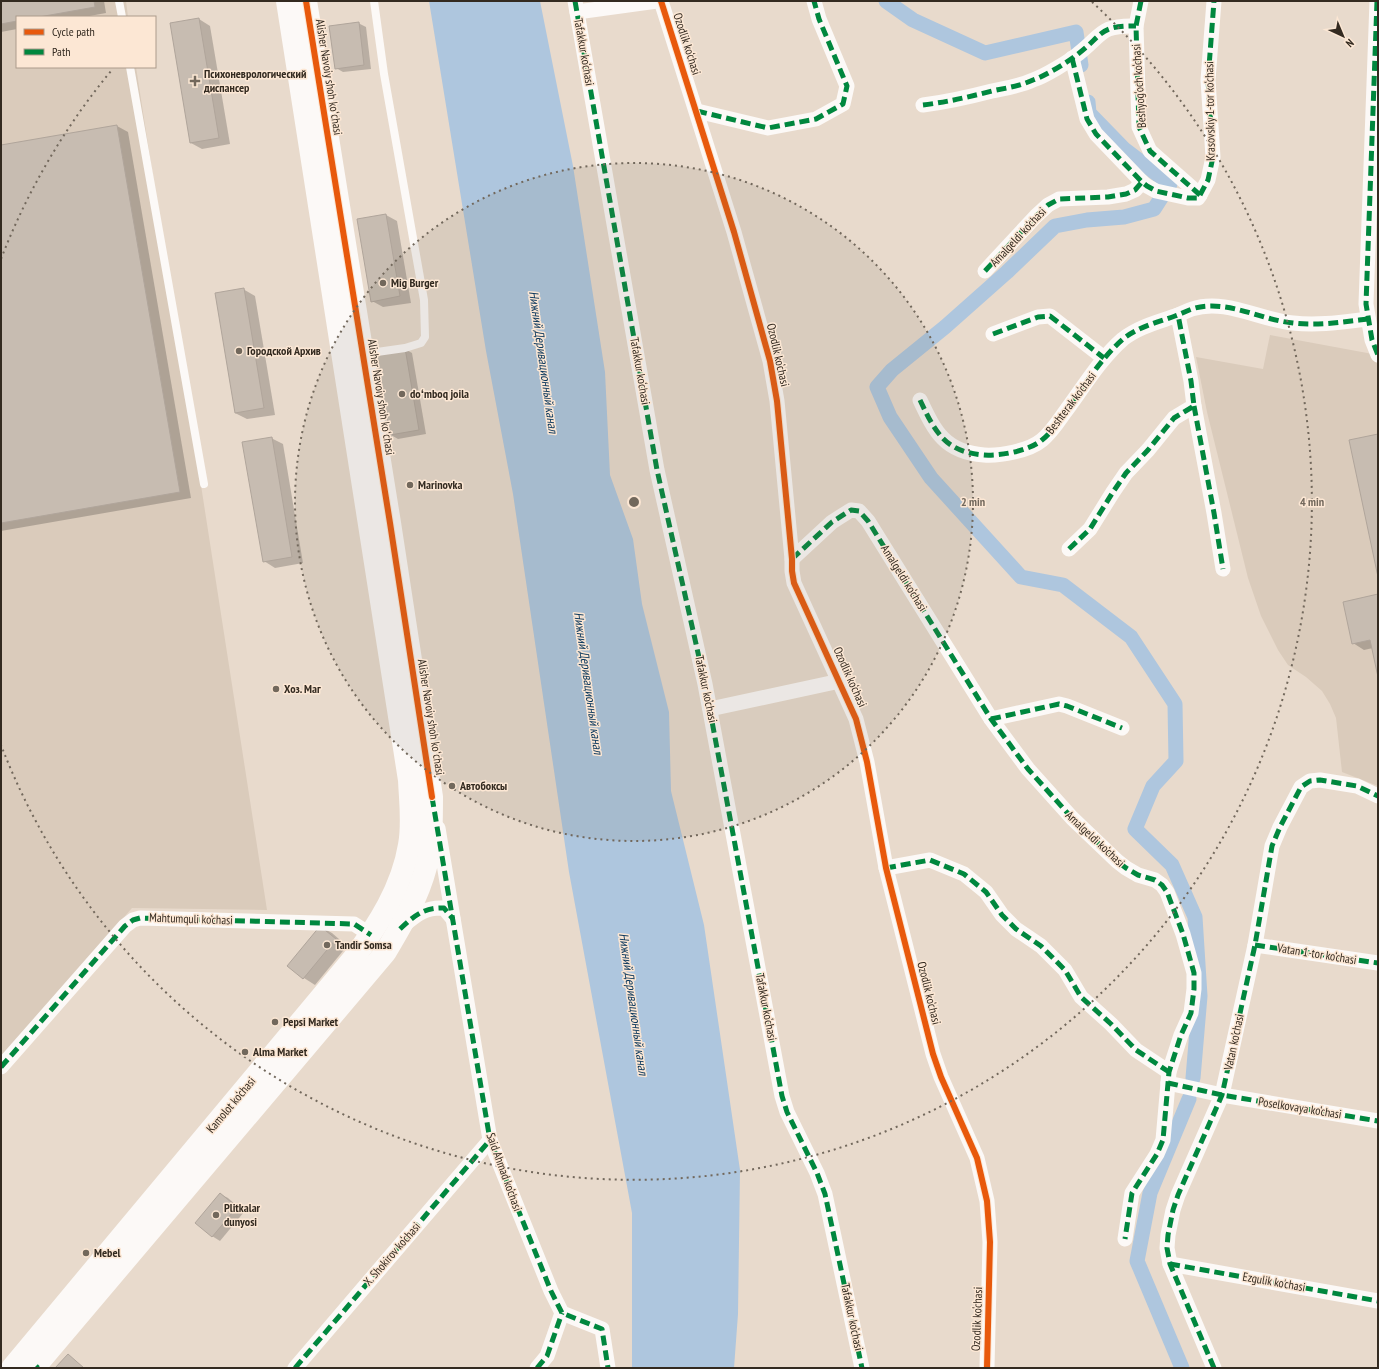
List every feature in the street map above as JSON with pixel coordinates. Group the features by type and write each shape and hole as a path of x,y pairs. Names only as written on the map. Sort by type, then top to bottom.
{"main road":[{"name":"Alisher Navoiy shoh koʻchasi","path":"129,1241 380,958 400,929 415,897 426,867 432,835 432,797 363,354 342,288 287,1"},
{"name":"Alisher Navoiy shoh koʻchasi","path":"306,1 342,288 409,780 411,821"},
{"name":"Kamolot ko‘chasi","path":"12,1368 129,1241 371,935 394,893 405,865 411,821"},
{"path":"36,1367 129,1241"}],"street":[{"path":"576,7 657,1"},
{"name":"Ozodlik ko‘chasi","path":"661,1 734,232 770,361 777,401 794,583 840,681 856,719 868,762 886,868 933,1054 941,1077 977,1158 987,1201 990,1242 987,1368"},
{"path":"697,111 768,128 816,119 843,104 847,86 819,19 814,1"},
{"name":"Beshyog‘och ko‘chasi","path":"1141,1 1136,26 1139,127 1150,151 1200,195"},
{"name":"Krasovskiy 1-tor ko‘chasi","path":"1200,195 1208,180 1213,157 1208,80 1214,1"},
{"path":"1377,1 1366,304 1372,340 1378,355"},
{"name":"Tafakkur ko‘chasi","path":"576,7 657,470 710,708 782,1096 787,1112 818,1173 825,1194 862,1368"},
{"path":"923,105 951,101 1021,85 1035,80 1079,54 1105,31 1120,26 1136,26"},
{"path":"1072,58 1087,119 1096,134 1142,182 1163,192 1188,198 1198,198 1200,195"},
{"name":"Amalgeldi ko‘chasi","path":"986,271 1036,216 1053,202 1059,199 1108,197 1126,194 1135,190 1142,182"},
{"name":"Beshterak ko‘chasi","path":"920,400 933,427 948,444 969,454 986,455 1007,453 1031,447 1041,441 1052,430 1104,358 1124,339 1145,326 1192,309 1205,306 1220,306 1292,323 1322,325 1368,319"},
{"path":"1178,315 1191,381 1194,406 1223,570"},
{"path":"993,334 1038,317 1050,316 1104,358"},
{"path":"1069,549 1090,529 1126,473 1148,450 1174,418 1194,406"},
{"name":"Amalgeldi ko‘chasi","path":"792,559 832,522 851,510 859,511 868,520 991,719 1028,769 1048,793 1083,829 1126,868 1138,875 1155,880 1162,885 1167,892 1183,934 1191,962 1194,974 1194,989 1191,1013 1181,1035 1168,1077 1163,1140 1157,1154 1132,1193 1125,1239"},
{"path":"710,708 840,681"},
{"path":"991,719 1058,704 1067,706 1122,728"},
{"name":"Vatan ko'chasi","path":"1214,1368 1170,1264 1167,1248 1168,1234 1178,1195 1222,1095 1255,945 1272,846 1280,826 1301,787 1310,781 1320,780 1357,786 1378,796"},
{"name":"Said Ahmad ko‘chasi","path":"432,797 490,1140 551,1290 562,1313"},
{"path":"886,868 930,860 964,874 986,892 1002,915 1016,929 1041,946 1065,970 1081,997 1111,1024 1136,1050 1168,1077"},
{"path":"400,929 416,915 433,908 444,908 453,919"},
{"name":"Mahtumquli ko‘chasi","path":"1,1067 125,926 133,920 140,918 354,924 371,935"},
{"name":"Vatan 1-tor ko‘chasi","path":"1255,945 1378,963"},
{"name":"Poselkovaya ko‘chasi","path":"1168,1077 1222,1095 1378,1121"},
{"name":"X. Shokirov ko‘chasi","path":"295,1368 490,1140"},
{"name":"Ezgulik ko'chasi","path":"1170,1264 1378,1300"},
{"path":"537,1368 547,1356 562,1313 602,1329 608,1368"}],"lane":[{"path":"119,1 122,16"},
{"path":"363,354 421,344 425,337 424,300 384,74 374,1"},
{"path":"130,68 204,484"}],"shaded area":[{"path":"1,1 126,1 128,16 16,16 16,68 136,68 267,910 132,908 1,1059"},
{"path":"1270,335 1378,355 1378,786 1342,772 1336,718 1330,704 1322,691 1306,677 1288,665 1278,650 1261,616 1248,578 1207,412 1196,357 1263,369"}],"water":[{"name":"Нижний Деривационный канал","path":"429,1 540,1 573,166 605,372 610,475 633,539 642,604 669,712 671,791 704,925 740,1170 738,1314 734,1368 632,1368 632,1213 569,872 513,494 486,351"}],"building":[{"path":"1,1 94,1 95,7 45,16 16,16 16,21 1,24"},
{"name":"Психоневрологический диспансер","path":"199,18 219,138 190,143 170,23"},
{"path":"359,22 364,65 335,69 329,26"},
{"path":"117,125 180,492 1,523 1,145"},
{"path":"386,214 400,296 371,302 357,219"},
{"name":"Городской Архив","path":"244,288 264,408 235,413 215,293"},
{"path":"405,348 419,430 390,435 376,353"},
{"path":"1378,434 1378,577 1349,440"},
{"path":"272,437 292,557 263,562 242,442"},
{"path":"1378,594 1378,677 1370,640 1352,644 1343,602"},
{"path":"320,926 336,939 303,979 287,966"},
{"name":"Plitkalar dunyosi","path":"220,1193 237,1207 212,1237 195,1223"},
{"path":"68,1354 84,1368 55,1368"}],"waterway":[{"path":"886,1 913,20 985,53 1076,32 1081,65"},
{"path":"1088,102 1089,113 1124,149 1170,184 1154,209 1124,217 1087,220 1055,226 1007,272 945,327 892,370 877,387 890,417 931,478 1021,577 1063,585 1131,637 1175,704 1176,761 1153,786 1135,829 1172,865 1195,917 1200,996 1193,1078"},
{"path":"1182,1368 1137,1261 1150,1193 1189,1099"}],"marked path":[{"path":"575,1 657,470 705,684 782,1096 787,1112 817,1173 825,1194 862,1368"},
{"path":"697,111 768,128 816,119 843,104 847,86 819,19 814,1"},
{"path":"1141,1 1136,26 1139,127 1150,151 1200,195"},
{"path":"1200,195 1208,180 1213,157 1208,80 1214,1"},
{"path":"1377,1 1366,304 1372,340 1378,355"},
{"path":"923,105 1013,87 1028,82 1044,75 1068,61 1098,37 1102,32 1115,27 1136,26"},
{"path":"1072,58 1087,119 1096,134 1147,186 1156,191 1188,198 1198,198 1200,195"},
{"path":"985,271 1048,205 1059,199 1108,197 1126,194 1135,190 1142,182"},
{"path":"920,400 937,431 951,445 960,450 971,453 984,455 1006,454 1030,447 1045,437 1107,355 1123,339 1142,328 1155,323 1204,306 1230,308 1281,321 1302,324 1368,319"},
{"path":"1069,549 1090,529 1126,473 1148,450 1174,418 1194,406 1191,381 1178,315"},
{"path":"993,334 1038,317 1050,316 1104,358"},
{"path":"1194,406 1223,569"},
{"path":"792,559 832,522 851,510 859,511 868,521 991,719 1028,769 1072,818 1117,861 1138,875 1155,880 1162,885 1167,892 1183,934 1194,973 1194,989 1191,1013 1181,1035 1169,1072 1163,1140 1157,1154 1132,1193 1125,1239"},
{"path":"991,719 1059,704 1122,728"},
{"path":"1214,1368 1170,1264 1167,1248 1168,1235 1173,1210 1178,1195 1222,1095 1255,945 1272,846 1280,827 1301,787 1310,781 1320,780 1357,786 1378,796"},
{"path":"432,797 490,1140 551,1291 562,1313 602,1329 608,1368"},
{"path":"886,868 930,860 964,874 986,892 1002,915 1016,929 1041,946 1065,970 1081,997 1111,1024 1136,1050 1169,1072"},
{"path":"400,929 415,916 431,909 444,908 453,919"},
{"path":"1,1067 125,926 133,920 140,918 354,924 371,935"},
{"path":"1255,945 1378,963"},
{"path":"1168,1083 1222,1095 1378,1121"},
{"path":"295,1368 490,1140"},
{"path":"1170,1264 1378,1301"},
{"path":"537,1368 547,1356 562,1313"}],"cycle path":[{"path":"306,1 390,523 432,797"},
{"path":"661,1 734,232 770,361 777,401 794,583 856,719 867,762 886,868 933,1054 941,1077 977,1158 987,1201 990,1242 987,1368"}],"place":[{"name":"Психоневрологический диспансер","path":"195,81"},
{"name":"Mig Burger","path":"383,283"},
{"name":"Городской Архив","path":"239,351"},
{"name":"doʻmboq joila","path":"402,394"},
{"name":"Marinovka","path":"410,485"},
{"name":"Хоз. Маг","path":"276,689"},
{"name":"Автобоксы","path":"452,786"},
{"name":"Tandir Somsa","path":"327,945"},
{"name":"Pepsi Market","path":"275,1022"},
{"name":"Alma Market","path":"245,1052"},
{"name":"Plitkalar dunyosi","path":"216,1215"},
{"name":"Mebel","path":"86,1253"}]}
